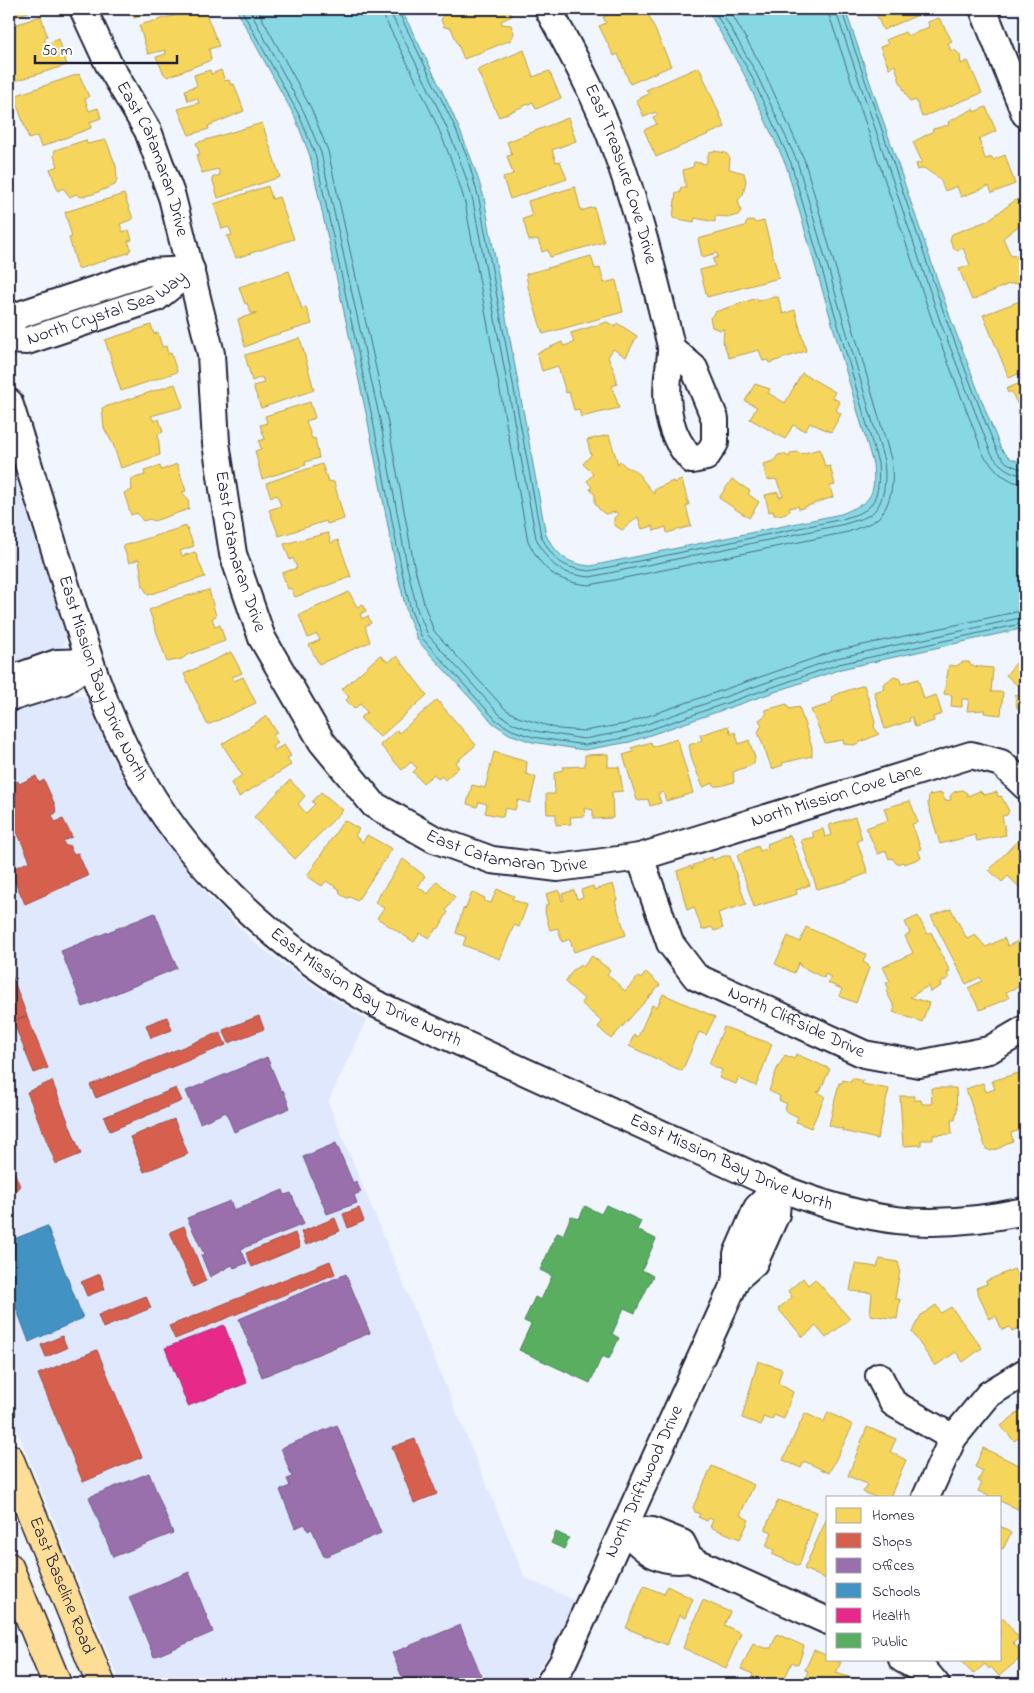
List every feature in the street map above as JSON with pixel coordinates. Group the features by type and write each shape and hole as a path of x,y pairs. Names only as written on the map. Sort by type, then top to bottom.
{"main road":[{"name":"East Baseline Road","path":"9,1458 101,1684"},
{"path":"9,1567 57,1684"}],"street":[{"name":"East Catamaran Drive","path":"82,9 108,63 148,131 172,197 211,354 216,442 233,554 262,638 322,742 374,804 434,839 492,860 558,868 640,857"},
{"name":"East Treasure Cove Drive","path":"548,9 579,65 614,144 644,238 671,348"},
{"path":"983,9 1025,114"},
{"name":"North Crystal Sea Way","path":"9,324 19,315 148,272 191,270"},
{"name":"North Crystal Sea Way","path":"9,340 27,341 156,298 191,270"},
{"name":"East Mission Bay Drive North","path":"9,402 90,662 112,722 133,764 159,807 220,882 292,947 343,985 374,1003 778,1187 821,1204 858,1215 926,1224 992,1217 1025,1211"},
{"path":"9,680 57,662 90,662"},
{"path":"9,695 16,696 64,681 90,662"},
{"name":"North Mission Cove Lane","path":"640,857 971,755 1001,763 1025,786"},
{"name":"North Cliffside Drive","path":"640,857 670,944 696,977 864,1054 919,1064 990,1050 1025,1029"},
{"name":"North Driftwood Drive","path":"549,1684 563,1662 737,1278 754,1263 776,1214 778,1187"},
{"path":"926,1496 953,1438 989,1394 1025,1372"},
{"path":"879,1376 892,1403 953,1438"},
{"path":"624,1529 652,1531 682,1543 690,1559 826,1620"},
{"path":"904,1660 926,1672 936,1684"}],"shaded area":[{"path":"9,457 66,634 64,644 58,652 9,669"},
{"path":"65,694 85,697 115,765 161,837 209,897 256,944 305,980 366,1020 328,1102 525,1578 576,1601 555,1646 527,1684 121,1684 9,1410 9,710"}],"water":[{"path":"236,9 401,9 458,125 484,198 546,535 554,548 569,561 591,566 841,514 865,502 872,491 873,464 786,165 745,76 707,9 845,9 950,317 990,422 1001,449 1010,458 1025,464 1025,628 841,669 630,742 584,750 532,742 509,734 493,723 418,641 407,613 396,568 368,422 310,156 295,117"}],"building: Homes":[{"path":"9,9 31,9 31,11 9,19"},
{"path":"131,9 153,9 154,12 134,18"},
{"path":"204,9 219,46 209,49 211,60 168,77 164,74 156,57 166,54 165,50 148,54 139,25"},
{"path":"455,9 509,9 512,16 501,21 502,24 511,25 514,33 511,40 464,59 451,28 444,27 441,20 444,13"},
{"path":"625,9 646,9 671,66 630,84 618,54 614,56 599,26 606,23 603,17"},
{"path":"874,9 915,9 918,15 883,30"},
{"path":"41,16 47,36 44,38 46,44 59,39 67,65 9,83 9,27"},
{"path":"939,18 952,41 948,43 951,51 955,50 960,55 961,64 968,61 982,93 922,117 916,100 910,102 900,82 895,65 889,68 880,47 888,44 886,40 905,32 908,36 929,27 928,22"},
{"path":"524,50 533,77 549,71 561,98 536,109 533,102 499,117 477,70"},
{"path":"699,67 725,127 656,157 644,130 657,124 653,117 658,115 656,112 644,117 636,100 649,94 646,90"},
{"path":"210,70 211,74 221,70 225,81 229,80 231,85 234,84 244,111 208,126 209,129 189,135 178,109 199,103 197,98 188,101 185,90 197,86 194,75"},
{"path":"79,74 89,97 85,99 89,111 98,108 101,118 90,122 91,128 41,147 37,136 29,139 14,96"},
{"path":"986,107 996,131 979,139 985,159 992,157 993,160 1005,155 1015,184 992,193 989,186 961,197 957,186 945,191 940,179 924,168 918,170 916,164 922,162 913,142 932,132 933,129 949,125 948,122 973,109 974,112"},
{"path":"568,118 576,141 552,150 556,162 560,161 567,179 510,199 503,178 513,174 507,156 512,155 507,142"},
{"path":"262,123 280,177 218,198 212,178 220,175 218,169 202,173 197,160 197,155 200,154 196,143"},
{"path":"86,140 87,144 106,140 116,166 117,180 115,185 93,194 81,197 76,194 70,197 63,188 58,191 50,169 58,166 54,156 55,150"},
{"path":"709,152 726,153 730,158 729,169 744,173 746,181 743,195 738,200 741,211 738,215 731,217 715,216 715,222 695,218 694,222 673,218 676,192 680,193 681,187 686,188 683,170 693,167 694,162 706,164"},
{"path":"268,186 272,199 279,197 294,239 236,258 227,236 232,235 229,227 222,229 214,204"},
{"path":"575,187 581,211 594,207 604,242 550,257 548,250 542,252 538,239 529,241 523,219 532,216 528,201"},
{"path":"124,194 133,219 120,224 123,232 129,230 132,240 128,241 131,249 128,253 78,269 69,238 72,237 65,212"},
{"path":"1017,199 1025,210 1025,221 1003,238 1011,256 1025,254 1025,283 1009,284 972,300 959,269 970,265 963,248 957,251 953,247 950,240 952,234 987,221"},
{"path":"753,220 756,223 764,221 779,278 707,297 700,270 715,266 713,259 718,257 717,253 702,257 698,239 745,226 747,222"},
{"path":"591,256 595,269 600,268 604,283 616,280 623,312 543,334 528,287 526,274"},
{"path":"289,271 302,309 306,307 312,324 268,337 245,347 238,319 257,313 251,313 247,303 245,304 239,287"},
{"path":"778,297 783,314 795,310 806,351 769,363 768,360 763,361 759,350 729,358 723,342 724,329 720,330 712,327 710,318 715,312 757,298 758,301"},
{"path":"1025,299 1025,371 1009,378 983,315"},
{"path":"607,322 615,327 617,323 637,336 626,357 613,349 608,357 615,373 617,384 612,386 619,408 581,417 579,409 574,410 569,392 566,393 558,366 542,371 537,353 562,342 563,346 574,343 571,333"},
{"path":"151,325 154,334 158,333 162,347 166,346 168,354 171,353 177,372 121,391 105,340"},
{"path":"300,338 314,390 261,408 253,386 264,383 262,377 252,381 245,355"},
{"path":"802,373 835,392 832,397 840,402 836,410 841,414 831,432 810,423 805,431 793,425 785,439 750,419 757,407 745,401 755,384 770,389 768,393 785,403"},
{"path":"1025,381 1025,436 1018,424 1020,410 1011,391 1008,393 1006,389"},
{"path":"175,384 183,407 151,416 154,421 159,419 163,432 158,434 160,455 121,468 113,444 104,428 102,408"},
{"path":"310,402 315,418 306,421 312,439 315,438 319,458 305,462 306,465 262,479 255,451 261,449 259,441 265,439 260,425 267,423 265,416"},
{"path":"609,435 618,464 620,461 626,467 635,470 654,494 655,489 673,481 674,483 682,480 689,505 686,506 691,526 667,533 666,527 654,531 653,526 642,529 638,517 622,530 614,525 614,518 618,514 616,512 605,514 599,509 595,503 595,495 590,489 592,487 587,481 593,474 583,464 591,455 587,440"},
{"path":"820,449 825,467 830,466 835,485 830,486 833,497 799,509 798,506 789,508 790,511 781,515 774,515 773,511 769,512 765,495 778,492 779,497 783,496 776,479 767,480 763,464 774,461 778,455 784,454 789,457 791,453 798,452 801,454"},
{"path":"177,464 186,491 182,492 188,499 189,509 154,521 150,519 143,521 137,513 131,515 124,493 132,490 131,479 145,475 144,471 160,466 161,470"},
{"path":"322,464 328,481 334,482 344,519 327,524 326,521 279,536 269,510 281,506 277,495 271,497 266,483"},
{"path":"732,479 750,491 748,494 759,502 749,518 719,498"},
{"path":"186,526 194,546 180,551 182,556 195,552 205,577 148,595 143,586 139,559 129,563 123,546"},
{"path":"328,533 331,543 338,540 351,577 295,597 291,588 288,589 282,573 297,568 293,558 290,560 284,544"},
{"path":"209,590 216,616 212,618 215,627 220,625 225,641 187,655 182,659 167,662 149,610 176,599"},
{"path":"349,592 357,607 363,604 366,611 360,614 362,619 368,616 371,623 365,626 370,642 319,664 309,645 320,640 317,634 308,638 299,615"},
{"path":"231,652 242,673 232,677 234,681 243,677 256,703 207,724 184,674"},
{"path":"380,655 388,662 397,656 427,695 380,737 360,718 367,712 360,704 354,709 346,700 349,697 342,689"},
{"path":"963,662 969,662 971,666 993,668 991,692 1003,692 1001,715 984,713 985,710 967,711 969,699 962,699 962,707 951,706 952,695 944,694 949,665 956,666"},
{"path":"1016,663 1025,663 1025,709 1017,708 1015,695 1020,695 1019,687 1006,675"},
{"path":"894,677 900,679 901,684 918,679 924,699 936,695 942,714 933,717 934,721 915,727 912,717 909,718 910,721 885,729 874,692 884,689 883,684"},
{"path":"864,685 875,721 874,727 879,734 854,745 844,744 843,740 825,743 811,710 827,705 833,701 832,697 840,693"},
{"path":"437,700 476,745 455,763 459,767 445,780 442,776 438,779 434,774 423,783 413,772 417,768 411,762 402,770 380,745 397,730 399,733"},
{"path":"787,704 789,709 799,707 812,747 812,756 782,763 783,765 772,769 758,732 762,725 759,720 767,714 765,710"},
{"path":"267,716 277,733 273,735 278,743 272,747 275,750 284,745 291,756 287,758 291,765 239,797 231,783 242,775 222,744"},
{"path":"728,726 731,734 735,732 739,744 749,740 755,758 754,764 733,772 734,782 720,786 714,786 713,783 703,787 692,760 689,745 702,740 700,735"},
{"path":"677,739 693,793 666,801 663,792 658,794 661,803 650,806 648,799 637,800 623,755 633,752 631,748 651,742 652,747"},
{"path":"494,752 527,762 526,774 536,777 530,803 518,800 515,810 505,808 503,817 485,813 487,804 479,802 477,807 467,804 472,785 485,788"},
{"path":"608,754 608,767 619,767 623,791 612,792 613,818 593,819 593,810 584,808 585,816 570,817 571,824 556,825 556,814 547,814 546,794 555,794 554,774 563,770 563,767 585,766 585,755"},
{"path":"290,780 305,796 298,804 306,813 315,804 312,802 321,792 343,810 295,859 254,817"},
{"path":"962,790 967,793 967,796 980,791 984,795 997,792 998,797 1001,796 1009,811 1007,815 1002,816 1006,835 977,841 975,835 940,844 928,804 929,795 942,793 945,801 951,800 950,796 954,792"},
{"path":"910,801 918,822 912,824 921,849 918,850 921,858 904,864 903,862 897,864 892,858 889,859 886,851 878,854 866,828 888,820 884,808"},
{"path":"855,817 862,839 857,841 868,873 845,882 817,889 801,840 814,837 812,832 823,829 825,837 832,835 829,825"},
{"path":"344,820 359,829 355,836 363,842 367,835 392,849 357,901 340,894 339,889 326,881 322,886 307,876"},
{"path":"1025,833 1025,886 1022,890 1008,876 1002,882 989,870"},
{"path":"790,835 810,885 796,890 797,894 754,907 737,855 758,846 760,851 768,848 767,844"},
{"path":"730,856 746,904 718,913 723,928 714,931 712,927 702,930 694,907 687,910 677,871 691,866 692,869 694,868 693,865 703,862 702,860 712,857 713,860"},
{"path":"403,859 425,876 418,887 428,894 437,881 455,897 446,910 448,912 439,928 429,938 420,933 414,942 377,918 384,908 375,902"},
{"path":"613,884 618,900 615,901 626,935 574,952 570,939 562,942 558,928 550,930 545,912 546,905 549,904 546,894 559,890 562,901 564,900 562,894 574,890 577,899 583,897 581,890 593,886 594,890"},
{"path":"497,889 514,896 512,899 527,905 519,927 514,925 500,959 463,945 466,937 456,933 463,909 466,908 472,892 485,898 484,901 491,903"},
{"path":"951,909 967,939 975,935 986,947 1004,938 1008,946 1020,940 1025,950 1025,981 1023,982 1024,984 1006,992 1009,998 980,1010 968,988 982,981 980,977 966,984 931,916"},
{"path":"918,916 927,934 931,932 950,972 947,973 949,978 940,983 941,986 930,992 928,986 910,997 929,1003 922,1022 893,1012 895,1008 886,991 889,989 886,983 890,981 883,967 913,953 905,936 910,933 905,922"},
{"path":"806,927 866,954 863,962 869,968 856,1003 839,996 842,989 828,983 831,977 825,974 824,978 800,966 799,962 794,973 775,964 788,936 800,942"},
{"path":"592,956 610,970 607,974 625,991 638,977 641,979 646,972 660,985 611,1039 598,1027 602,1022 581,1003 584,999 565,982 573,970 581,965 583,967"},
{"path":"663,994 715,1017 706,1035 699,1032 682,1071 629,1046 634,1035 638,1037 652,1005 657,1007"},
{"path":"724,1027 772,1044 756,1086 738,1078 736,1084 719,1078 722,1070 709,1064"},
{"path":"796,1054 830,1069 820,1091 817,1092 825,1096 811,1128 796,1122 798,1117 784,1110 787,1104 779,1100 780,1096 769,1091 777,1069 785,1055 794,1059"},
{"path":"1018,1073 1025,1098 1025,1122 1022,1123 1024,1129 1011,1133 1013,1141 991,1151 986,1149 966,1089 983,1083 986,1092 995,1089 992,1081"},
{"path":"852,1078 863,1081 862,1084 889,1089 877,1139 842,1131 843,1128 840,1129 829,1125 839,1083 842,1083 843,1080 851,1082"},
{"path":"931,1088 956,1088 957,1109 955,1120 951,1120 952,1134 933,1135 933,1140 921,1140 921,1145 903,1146 900,1096 914,1096 914,1100 921,1100 922,1104 932,1104"},
{"path":"880,1259 898,1262 900,1270 895,1299 900,1299 897,1319 870,1315 872,1293 850,1291 855,1264 877,1267"},
{"path":"1014,1269 1025,1291 1025,1325 1012,1331 1010,1327 1002,1330 996,1316 989,1319 976,1288 987,1284 986,1281"},
{"path":"803,1278 808,1285 815,1279 850,1319 826,1338 816,1326 803,1337 778,1309 792,1297 788,1291"},
{"path":"936,1305 941,1313 951,1307 982,1348 963,1362 956,1352 935,1366 912,1332 921,1315"},
{"path":"758,1361 782,1369 778,1383 793,1392 784,1419 774,1415 772,1420 763,1417 761,1425 742,1418"},
{"path":"1025,1407 1025,1447 1018,1438 1014,1441 1001,1426"},
{"path":"828,1412 853,1425 829,1473 804,1461 801,1468 783,1460 805,1413 824,1422"},
{"path":"867,1427 896,1439 890,1452 906,1460 890,1496 873,1496 863,1492 867,1484 848,1476"},
{"path":"983,1448 1025,1468 1025,1490 1020,1510 1002,1502 1002,1496 989,1496 978,1491 982,1483 978,1481 983,1471 975,1467"},
{"path":"712,1466 754,1485 740,1515 749,1520 740,1539 710,1527 713,1520 709,1518 707,1521 698,1517 700,1514 695,1512 693,1507"},
{"path":"778,1500 817,1512 799,1566 772,1554 774,1550 766,1546 772,1532 765,1529"},
{"path":"826,1520 826,1579 804,1569"},
{"path":"1002,1527 1011,1533 1002,1549"},
{"path":"644,1586 664,1594 667,1586 693,1599 685,1618 679,1615 667,1645 626,1628"},
{"path":"703,1600 730,1612 724,1625 741,1633 726,1668 683,1648"},
{"path":"1002,1619 1019,1638 1013,1643 1024,1655 999,1676 991,1667 989,1669 985,1664 973,1674 960,1660 1002,1660"},
{"path":"777,1634 804,1646 799,1663 792,1662 782,1684 761,1684 751,1680 753,1674 741,1669 753,1643 764,1648 771,1648"},
{"path":"814,1650 826,1655 826,1660 841,1662 836,1673 858,1680 856,1684 803,1684 808,1671 805,1670"},
{"path":"1025,1677 1025,1684 1007,1684"}],"building: Shops":[{"path":"36,776 39,783 44,780 55,805 56,813 52,815 55,822 63,819 72,837 63,841 65,846 69,845 73,854 78,853 88,876 25,904 10,870 30,861 17,832 9,835 9,781 10,785 18,781 19,784"},
{"path":"9,968 27,1016 13,1021 9,1011"},
{"path":"27,1016 48,1068 34,1073 13,1021"},
{"path":"259,1016 264,1029 229,1043 223,1030"},
{"path":"167,1017 172,1030 151,1038 146,1025"},
{"path":"220,1032 226,1045 96,1098 90,1085"},
{"path":"52,1081 81,1154 56,1164 27,1092"},
{"path":"176,1088 182,1101 110,1131 104,1117"},
{"path":"174,1119 188,1154 144,1172 130,1137"},
{"path":"9,1159 20,1186 9,1196"},
{"path":"359,1208 364,1221 348,1228 343,1214"},
{"path":"335,1218 340,1231 306,1245 301,1232"},
{"path":"184,1226 206,1281 193,1287 170,1232"},
{"path":"295,1233 300,1247 252,1267 246,1253"},
{"path":"330,1261 335,1274 175,1339 169,1326"},
{"path":"100,1274 105,1289 87,1296 81,1282"},
{"path":"146,1296 151,1308 103,1328 98,1315"},
{"path":"62,1336 67,1348 46,1357 41,1345"},
{"path":"97,1350 142,1457 83,1482 38,1374"},
{"path":"415,1439 437,1494 414,1503 392,1447"}],"building: Offices":[{"path":"155,913 177,968 83,1007 61,951"},
{"path":"267,1057 290,1108 234,1132 226,1112 200,1123 186,1091"},
{"path":"336,1143 353,1183 356,1181 361,1192 354,1195 357,1203 327,1214 303,1157"},
{"path":"283,1190 285,1195 291,1193 304,1224 241,1249 247,1263 234,1268 232,1265 210,1277 201,1255 204,1254 187,1218 230,1201 234,1210"},
{"path":"346,1274 370,1333 262,1377 239,1319"},
{"path":"337,1425 381,1533 324,1557 312,1529 308,1531 305,1524 295,1528 280,1490 290,1486 287,1479 292,1477 281,1448"},
{"path":"149,1473 173,1533 113,1557 89,1497"},
{"path":"189,1572 213,1632 154,1657 129,1597"},
{"path":"460,1625 485,1684 405,1684 392,1653"}],"building: Schools":[{"path":"47,1226 83,1318 29,1342 9,1289 9,1241"}],"building: Health":[{"path":"224,1325 247,1383 188,1406 165,1348"}],"building: Public":[{"path":"606,1205 641,1221 637,1230 656,1239 642,1270 653,1276 635,1313 624,1308 612,1334 619,1338 609,1359 602,1356 590,1383 519,1350 531,1324 524,1321 535,1297 541,1300 552,1276 540,1270 557,1233 563,1235 571,1216 579,1219 585,1206 601,1214"},
{"path":"556,1532 569,1538 564,1549 551,1543"}]}
